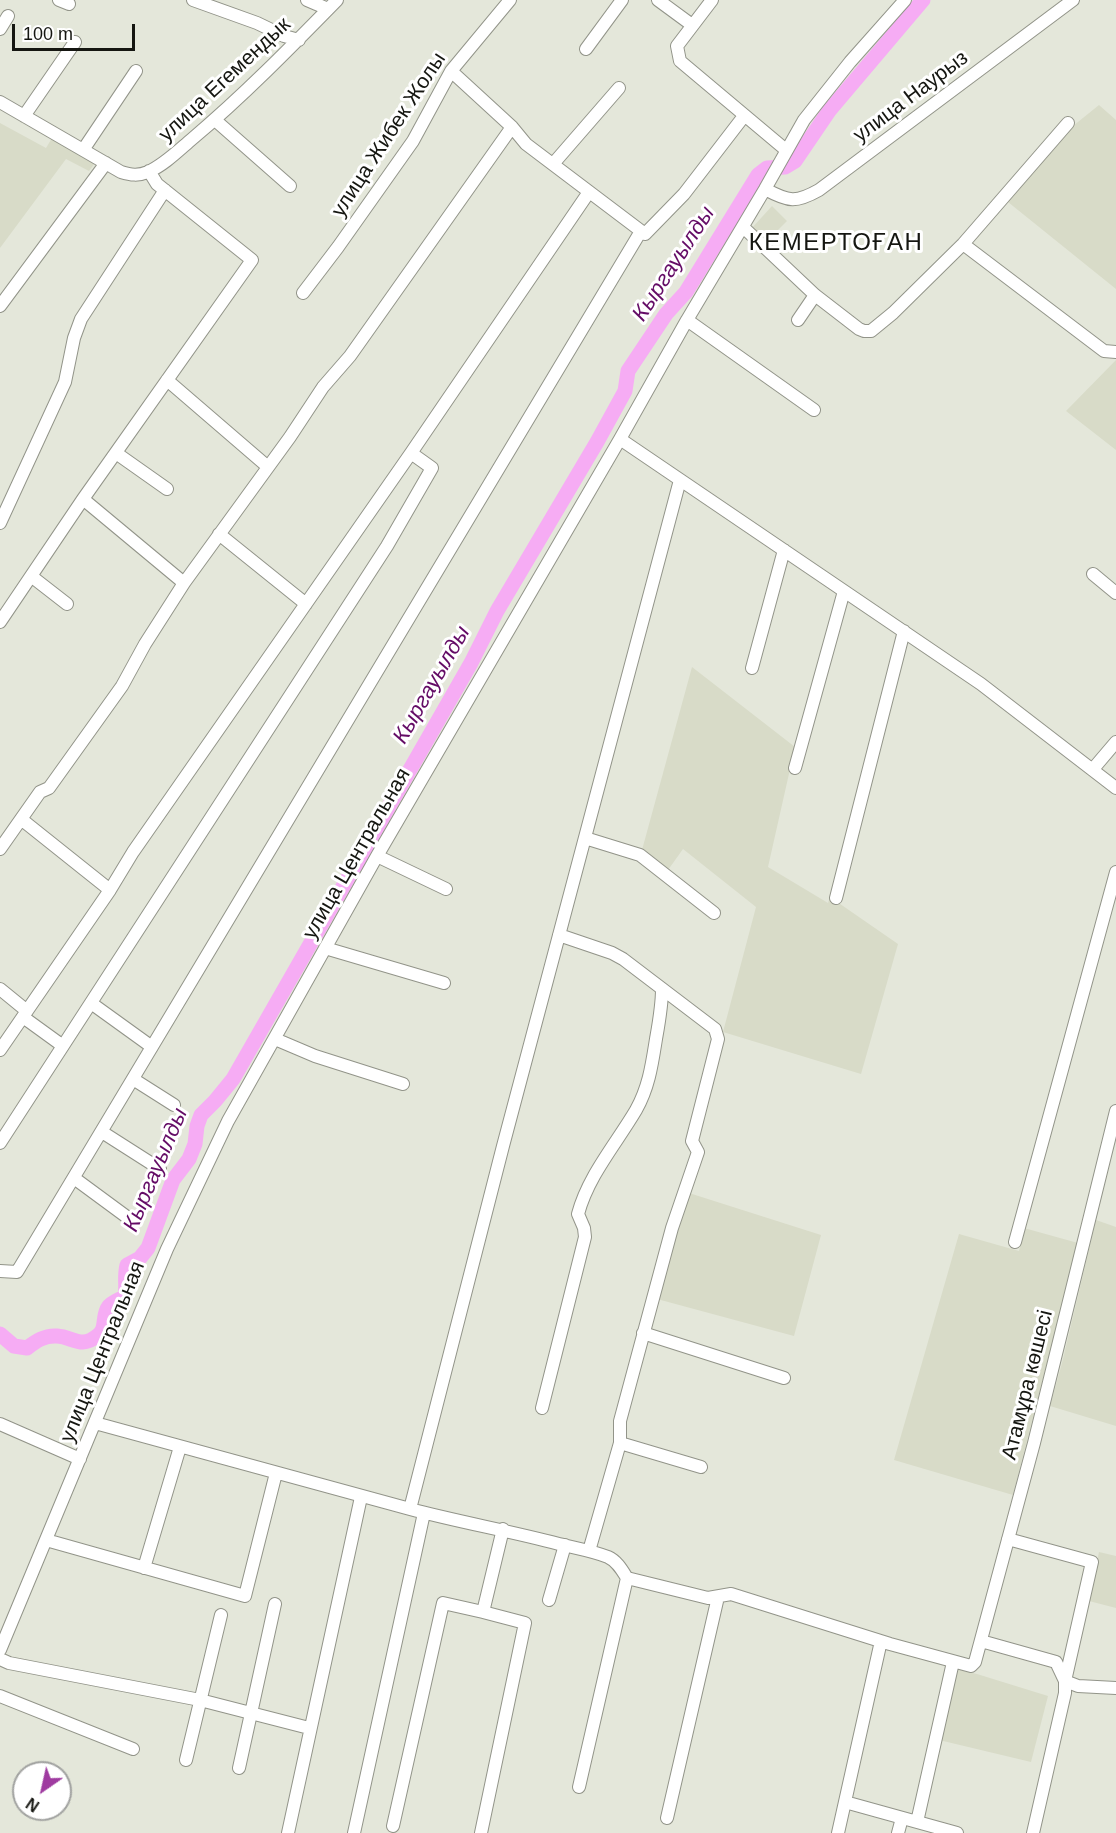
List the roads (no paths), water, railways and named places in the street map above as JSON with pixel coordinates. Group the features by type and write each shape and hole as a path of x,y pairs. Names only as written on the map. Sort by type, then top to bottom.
{"street":[{"path":"193,0 299,40"},
{"path":"307,0 328,9"},
{"name":"улица Егемендык","path":"106,163 131,175 139,175 164,162 215,120 338,0"},
{"name":"улица Жибек Жолы","path":"303,293 413,141 451,71 510,0"},
{"path":"586,48 622,0"},
{"path":"658,0 692,25"},
{"path":"712,0 677,46 680,61 744,116 784,155"},
{"name":"улица Центральная","path":"0,1650 166,1249 228,1121 377,856 804,120 815,104 905,0"},
{"name":"улица Наурыз","path":"768,184 783,199 805,198 819,190 1073,0"},
{"path":"0,29 8,16"},
{"path":"24,116 75,42"},
{"path":"83,150 136,71"},
{"path":"451,71 512,127 526,144 645,234 684,194 744,116"},
{"path":"553,164 619,88"},
{"path":"0,102 106,163 0,306"},
{"path":"215,120 290,186"},
{"path":"743,227 815,295 859,329 871,331 893,313 963,244 1068,123"},
{"path":"0,849 40,792 49,788 122,686 145,644 184,583 323,387 350,356 512,127"},
{"path":"0,622 83,499 252,260 157,184 149,171"},
{"path":"0,523 65,382 74,338 81,318 165,190"},
{"path":"0,1050 110,890 133,852 411,453 589,192"},
{"path":"0,1271 17,1272 641,231"},
{"path":"963,244 1104,351 1116,352"},
{"path":"798,320 815,295"},
{"path":"687,320 814,410"},
{"path":"167,380 268,466"},
{"path":"620,439 981,684 1116,788"},
{"path":"116,453 167,489"},
{"path":"0,1143 387,546 432,468 411,453"},
{"path":"410,1509 559,934 680,480"},
{"path":"83,499 184,583"},
{"path":"219,534 306,604"},
{"path":"752,668 784,550"},
{"path":"1093,574 1116,593"},
{"path":"31,576 67,604"},
{"path":"795,768 844,591"},
{"path":"836,898 904,631"},
{"path":"1093,769 1116,742"},
{"path":"21,819 110,890"},
{"path":"585,838 640,855 714,913"},
{"path":"377,856 447,889"},
{"path":"1015,1242 1116,872"},
{"path":"559,934 612,953 715,1029 718,1039 692,1141 698,1152 672,1228 643,1333 620,1420 620,1443 589,1551"},
{"path":"325,948 444,982"},
{"path":"542,1408 585,1237 578,1214 581,1201 638,1107 647,1085 653,1066 662,1006 662,988"},
{"path":"0,989 63,1046"},
{"path":"91,1003 153,1047"},
{"path":"275,1039 315,1056 403,1084"},
{"path":"133,1080 174,1105"},
{"name":"Атамұра көшесі","path":"953,1662 971,1666 975,1662 1075,1281 1116,1111"},
{"path":"102,1132 160,1169"},
{"path":"74,1178 131,1220"},
{"path":"643,1333 784,1377"},
{"path":"95,1423 361,1497 589,1551 617,1563 627,1578 708,1598 731,1594 953,1662 917,1822"},
{"path":"0,1424 80,1459"},
{"path":"620,1443 701,1467"},
{"path":"144,1568 180,1447"},
{"path":"46,1540 245,1596 276,1473"},
{"path":"288,1833 361,1497"},
{"path":"354,1833 424,1513"},
{"path":"483,1612 503,1529"},
{"path":"1008,1539 1092,1562 1033,1833"},
{"path":"549,1600 565,1545"},
{"path":"579,1787 627,1578"},
{"path":"667,1818 718,1597"},
{"path":"393,1826 443,1603 525,1623 481,1833"},
{"path":"239,1768 275,1604"},
{"path":"186,1760 221,1615"},
{"path":"838,1833 880,1641"},
{"path":"981,1641 1056,1662 1065,1681 1078,1686 1116,1688"},
{"path":"0,1659 9,1663 200,1700 309,1728"},
{"path":"0,1696 133,1749"},
{"path":"845,1802 957,1833"},
{"path":"898,1833 902,1818"}],"waterway":[{"name":"Кыргауылды","path":"0,1334 14,1346 27,1348 49,1336 86,1342 102,1330 109,1306 125,1297 127,1265 140,1258 148,1248 173,1180 189,1159 195,1144 201,1115 233,1079 471,663 497,611 597,442 625,391 628,371 666,314 686,292 758,175 767,168 785,167 795,161 829,111 923,0"}],"district":[{"name":"КЕМЕРТОҒАН","path":"836,243"}]}
